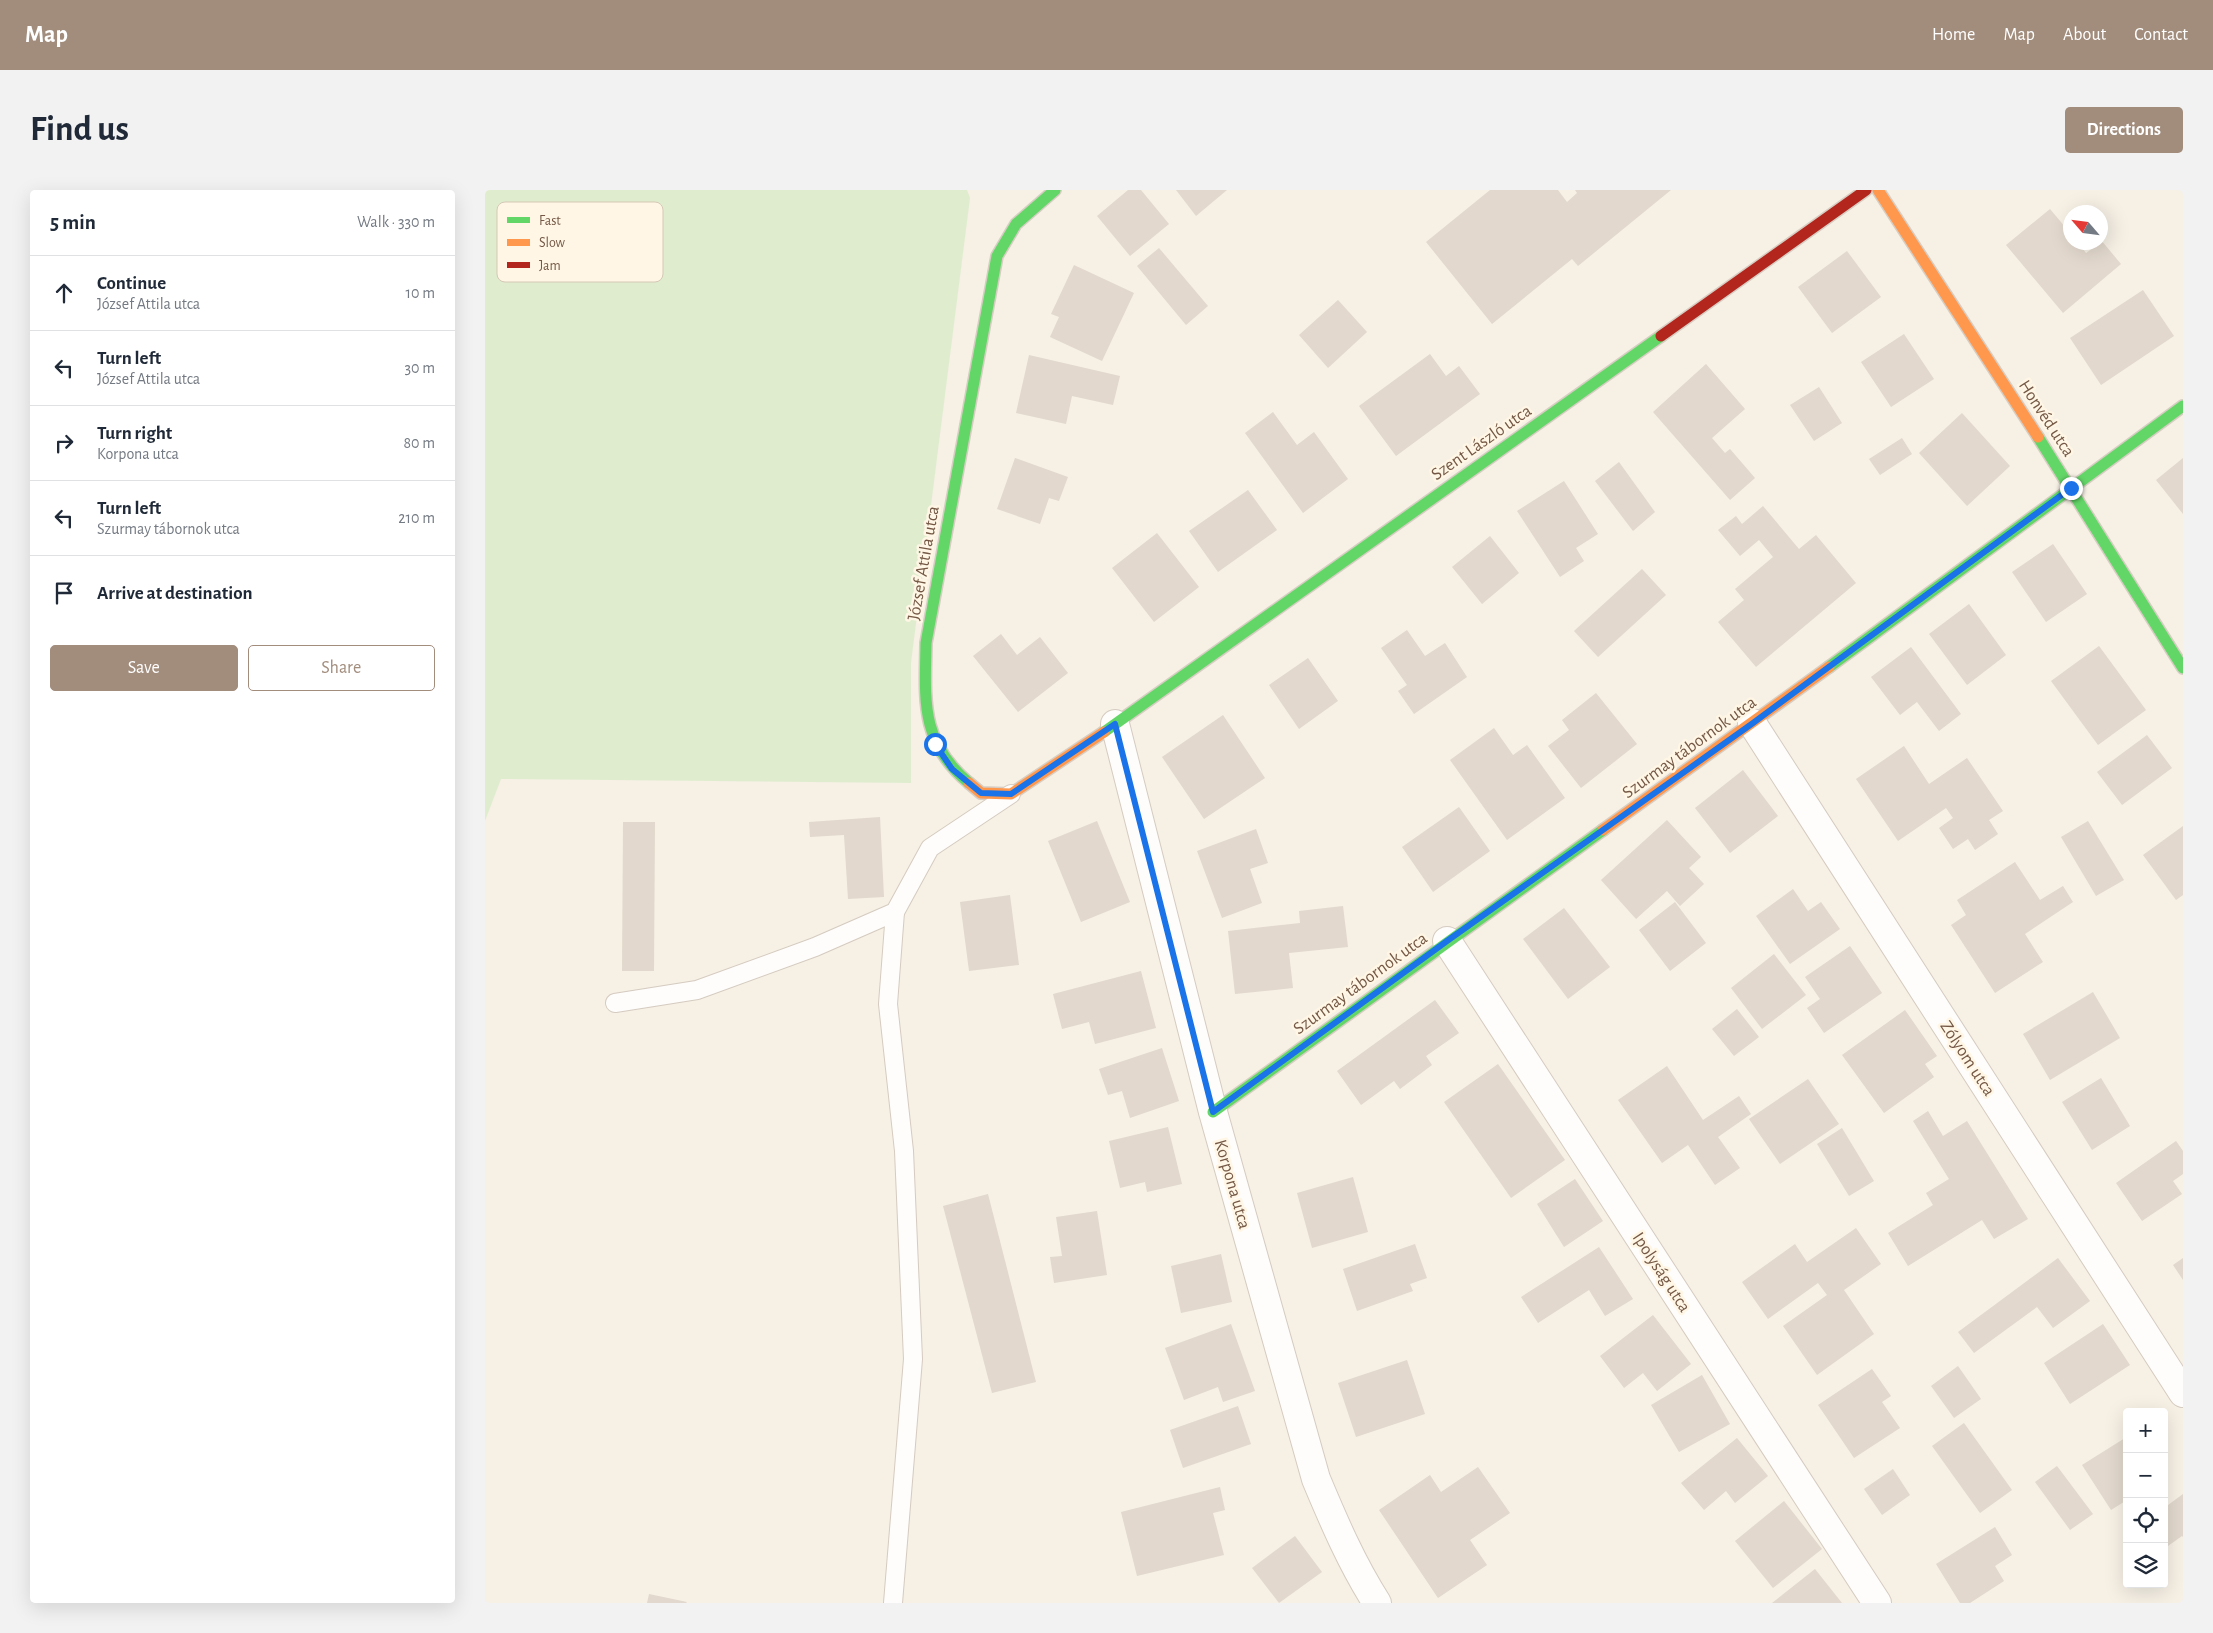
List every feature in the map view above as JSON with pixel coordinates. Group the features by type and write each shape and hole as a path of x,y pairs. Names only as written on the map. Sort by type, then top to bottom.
{"street":[{"name":"József Attila utca","path":"1011,794 981,793 952,769 935,744 925,704 927,643 997,256 1016,224 1055,190"},
{"name":"Szent László utca","path":"1115,724 1866,190"},
{"name":"Honvéd utca","path":"1878,190 2071,488 2183,668"},
{"name":"Szurmay tábornok utca","path":"1213,1112 1447,941 1753,723 2183,406"},
{"name":"Zólyom utca","path":"1753,723 2183,1393"},
{"path":"1011,794 1115,724"},
{"name":"Korpona utca","path":"1115,724 1213,1112 1316,1479 1336,1528 1377,1603"},
{"name":"Ipolyság utca","path":"1447,941 1877,1603"}],"lane":[{"path":"893,1603 913,1359 904,1151 888,1004 895,912 930,848 1011,794"},
{"path":"615,1003 697,990 815,947 895,912"}],"green space":[{"path":"485,190 967,190 970,198 911,663 911,783 501,779 485,821"}],"building":[{"path":"1128,190 1141,190 1169,224 1130,256 1097,216"},
{"path":"1176,190 1227,190 1196,216"},
{"path":"1490,190 1558,190 1567,202 1577,193 1575,190 1671,190 1578,266 1572,259 1492,324 1426,242"},
{"path":"2050,209 2063,224 2063,250 2084,250 2086,253 2090,250 2108,250 2108,248 2121,264 2063,313 2006,245"},
{"path":"1159,248 1208,306 1186,325 1137,266"},
{"path":"1847,251 1881,297 1832,333 1798,287"},
{"path":"1074,265 1134,293 1102,361 1050,337 1059,317 1051,314"},
{"path":"2143,290 2174,336 2101,385 2070,338"},
{"path":"1338,300 1367,332 1328,368 1299,335"},
{"path":"1904,334 1934,379 1891,407 1861,362"},
{"path":"1430,354 1446,376 1459,366 1480,394 1396,456 1359,406"},
{"path":"1029,355 1120,376 1113,405 1072,396 1066,424 1016,413"},
{"path":"1706,364 1745,409 1712,438 1725,453 1730,449 1755,478 1730,500 1653,412"},
{"path":"1819,387 1842,423 1814,441 1790,405"},
{"path":"1273,412 1297,445 1314,432 1348,479 1303,513 1245,433"},
{"path":"1962,413 2010,466 1967,506 1919,453"},
{"path":"1902,438 1912,454 1880,475 1869,459"},
{"path":"1015,458 1068,477 1059,501 1049,498 1040,524 997,509"},
{"path":"2183,458 2183,514 2156,480"},
{"path":"1619,462 1655,512 1633,531 1595,481"},
{"path":"1564,481 1598,534 1576,548 1584,561 1560,577 1517,511"},
{"path":"1248,490 1277,530 1218,572 1189,531"},
{"path":"1763,506 1799,549 1816,535 1856,583 1756,667 1718,622 1744,600 1735,589 1773,557 1759,540 1740,556 1718,530 1736,516 1742,524"},
{"path":"1157,533 1199,587 1154,622 1112,568"},
{"path":"1490,536 1519,573 1482,604 1452,567"},
{"path":"2053,544 2087,594 2046,622 2012,572"},
{"path":"1642,569 1666,595 1598,657 1574,631"},
{"path":"1969,604 2006,655 1967,685 1929,634"},
{"path":"1407,630 1425,656 1445,643 1467,677 1414,714 1398,691 1407,685 1381,648"},
{"path":"1001,634 1017,655 1040,637 1068,673 1018,712 973,656"},
{"path":"2099,646 2146,710 2098,745 2051,681"},
{"path":"1911,647 1961,714 1939,731 1917,702 1900,715 1871,677"},
{"path":"1308,658 1338,701 1299,729 1269,685"},
{"path":"1596,693 1637,744 1581,788 1548,746 1569,730 1562,720"},
{"path":"1223,715 1265,778 1204,819 1162,757"},
{"path":"1494,728 1513,755 1527,745 1565,798 1507,840 1450,760"},
{"path":"2147,735 2172,768 2122,805 2097,772"},
{"path":"1904,746 1929,784 1967,758 2003,811 1989,820 1998,834 1975,850 1968,839 1953,849 1939,828 1953,818 1946,808 1898,841 1856,779"},
{"path":"1743,770 1778,816 1730,853 1695,808"},
{"path":"1459,807 1490,851 1433,892 1402,847"},
{"path":"880,817 884,897 848,899 844,835 810,837 809,822"},
{"path":"1667,820 1701,857 1689,868 1704,884 1680,906 1667,891 1636,919 1601,880"},
{"path":"1097,821 1130,902 1081,922 1048,841"},
{"path":"2088,821 2124,880 2096,896 2061,837"},
{"path":"623,822 655,822 654,971 622,971"},
{"path":"2183,826 2183,895 2176,900 2143,855"},
{"path":"1256,829 1268,863 1250,869 1262,903 1222,918 1197,851"},
{"path":"2015,862 2040,900 2063,886 2073,902 2025,934 2043,962 1995,993 1951,925 1966,915 1957,900"},
{"path":"1793,889 1808,911 1821,902 1840,929 1790,964 1756,916"},
{"path":"1010,895 1019,965 969,971 960,902"},
{"path":"1675,902 1706,943 1670,971 1639,930"},
{"path":"1343,906 1348,947 1289,953 1293,988 1235,994 1228,931 1300,923 1299,911"},
{"path":"1564,908 1610,967 1568,999 1523,939"},
{"path":"1850,946 1882,993 1824,1033 1807,1008 1820,999 1805,977"},
{"path":"1774,954 1806,995 1762,1029 1731,988"},
{"path":"1141,971 1156,1028 1095,1044 1089,1022 1062,1029 1053,994"},
{"path":"2093,992 2120,1038 2050,1080 2023,1034"},
{"path":"1435,1000 1459,1033 1426,1056 1432,1065 1400,1089 1394,1081 1361,1105 1337,1071"},
{"path":"1737,1009 1759,1037 1734,1056 1712,1029"},
{"path":"1905,1010 1937,1056 1925,1064 1934,1077 1884,1113 1842,1055"},
{"path":"1162,1048 1179,1101 1130,1118 1122,1091 1108,1095 1099,1069"},
{"path":"1498,1064 1565,1160 1511,1198 1444,1102"},
{"path":"1667,1066 1703,1120 1739,1096 1751,1114 1718,1137 1740,1168 1715,1185 1688,1145 1662,1163 1618,1100"},
{"path":"2101,1078 2130,1126 2092,1150 2062,1102"},
{"path":"1808,1079 1839,1124 1780,1164 1749,1119"},
{"path":"1928,1111 1943,1136 1967,1121 2028,1219 1994,1239 1982,1220 1908,1266 1888,1233 1933,1205 1926,1193 1949,1179 1913,1121"},
{"path":"1168,1127 1182,1184 1147,1192 1145,1182 1120,1188 1109,1141"},
{"path":"1842,1128 1874,1181 1849,1196 1817,1144"},
{"path":"2176,1141 2183,1151 2183,1174 2173,1181 2182,1194 2142,1221 2116,1183"},
{"path":"1353,1177 1368,1232 1312,1248 1297,1193"},
{"path":"1575,1179 1603,1221 1564,1247 1537,1204"},
{"path":"988,1194 1036,1382 992,1393 943,1206"},
{"path":"1097,1211 1107,1275 1054,1283 1050,1257 1062,1256 1056,1217"},
{"path":"1856,1228 1881,1264 1844,1290 1874,1334 1817,1375 1783,1326 1827,1295 1818,1283 1768,1319 1742,1282 1795,1244 1807,1262"},
{"path":"1415,1244 1427,1278 1410,1284 1413,1291 1357,1311 1343,1269"},
{"path":"1599,1247 1633,1299 1605,1316 1589,1290 1538,1323 1521,1297"},
{"path":"1221,1254 1232,1302 1181,1313 1171,1266"},
{"path":"2058,1258 2090,1301 2053,1328 2037,1307 1974,1353 1958,1332"},
{"path":"2183,1258 2183,1280 2173,1265"},
{"path":"1653,1315 1691,1364 1657,1391 1643,1373 1624,1388 1600,1356"},
{"path":"1231,1324 1255,1391 1223,1402 1218,1387 1184,1400 1165,1348"},
{"path":"2103,1324 2130,1365 2070,1404 2044,1363"},
{"path":"1407,1360 1425,1414 1356,1437 1338,1383"},
{"path":"1958,1366 1981,1399 1954,1418 1931,1386"},
{"path":"1872,1369 1891,1396 1882,1402 1900,1428 1854,1458 1818,1405"},
{"path":"1702,1375 1730,1424 1679,1452 1651,1405"},
{"path":"1238,1406 1251,1444 1183,1468 1170,1430"},
{"path":"1964,1423 2012,1490 1980,1513 1932,1446"},
{"path":"1737,1438 1768,1476 1735,1503 1726,1491 1704,1510 1681,1483"},
{"path":"2123,1439 2123,1502 2111,1510 2082,1465"},
{"path":"2057,1466 2093,1514 2070,1530 2035,1482"},
{"path":"1478,1467 1510,1513 1470,1540 1487,1565 1438,1598 1379,1510 1430,1475 1441,1492"},
{"path":"1893,1469 1910,1495 1882,1515 1864,1489"},
{"path":"1220,1487 1225,1510 1213,1513 1224,1555 1137,1576 1121,1512"},
{"path":"2183,1494 2183,1537 2168,1546 2168,1543 2168,1505"},
{"path":"1784,1501 1822,1549 1773,1588 1735,1541"},
{"path":"1995,1527 2012,1555 1995,1566 2004,1581 1970,1603 1960,1603 1936,1564"},
{"path":"1295,1536 1322,1572 1279,1603 1252,1568"},
{"path":"1815,1569 1842,1603 1772,1603"},
{"path":"649,1594 687,1602 647,1603"}],"traffic: fast":[{"path":"969,783 953,768 941,752 934,736 926,702 926,643 997,256 1016,224 1055,190"},
{"path":"1104,732 1661,336"},
{"path":"1829,667 2183,406"},
{"path":"2038,437 2183,668"},
{"path":"1213,1112 1603,830"}],"traffic: slow":[{"path":"1878,190 2038,437"},
{"path":"1603,830 1829,667"},
{"path":"969,783 981,793 1011,794 1104,732"}],"traffic: jam":[{"path":"1661,336 1866,190"}],"route":[{"path":"935,744 952,769 981,793 1011,794 1115,724 1213,1112 1447,941 1753,723 2071,488"}]}
